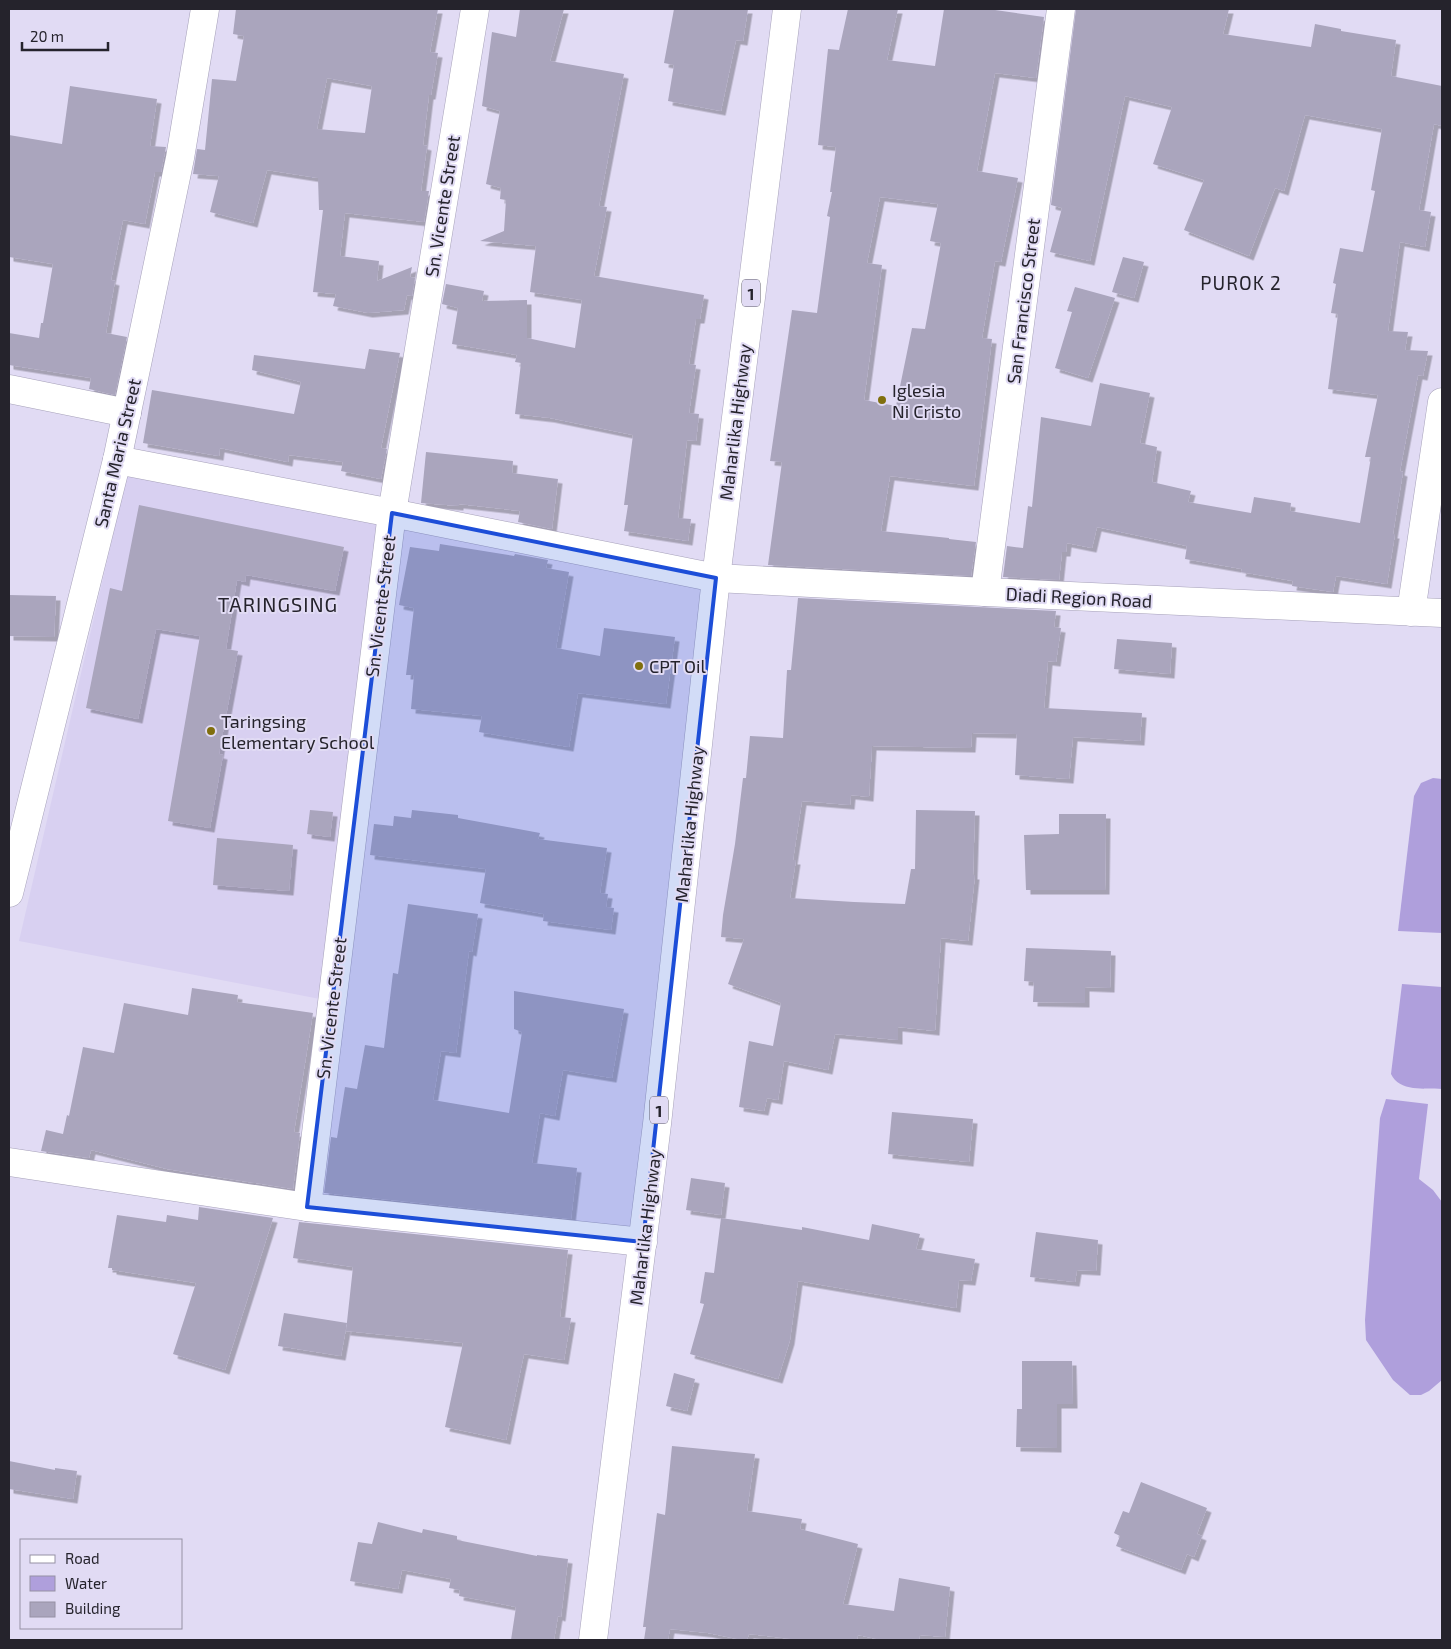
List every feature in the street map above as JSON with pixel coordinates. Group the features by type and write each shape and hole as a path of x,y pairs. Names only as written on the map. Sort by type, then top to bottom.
{"main road":[{"name":"Santa Maria Street","path":"9,893 117,460 180,158 204,9"},
{"name":"Sn. Vicente Street","path":"306,1207 392,513 475,9"},
{"name":"Maharlika Highway","path":"593,1640 657,1124 716,578 787,9"},
{"name":"San Francisco Street","path":"985,592 1061,9"},
{"path":"9,389 127,413"},
{"path":"1411,612 1442,402"},
{"name":"Diadi Region Road","path":"117,460 716,578 1442,613"},
{"path":"9,1162 306,1207 643,1242"}],"highlighted area":[{"path":"392,513 716,578 643,1242 307,1207"}],"shaded area":[{"name":"Taringsing Elementary School","path":"127,475 382,521 320,999 19,941"}],"water":[{"path":"1433,778 1442,779 1442,933 1398,931 1414,796 1421,783"},
{"path":"1402,984 1442,987 1442,1089 1421,1089 1406,1086 1395,1080 1391,1074"},
{"path":"1386,1099 1428,1104 1419,1179 1433,1190 1442,1202 1442,1380 1421,1395 1410,1395 1393,1380 1366,1340 1365,1320 1380,1118"}],"building":[{"path":"236,9 438,9 430,52 438,53 431,95 429,95 423,145 427,146 421,191 429,191 424,222 345,213 340,256 379,261 377,281 412,267 410,277 415,278 412,296 407,295 404,310 368,313 333,306 336,294 313,292 323,210 319,210 318,178 267,170 253,223 210,212 219,176 193,174 197,149 205,150 212,79 236,81 244,36 233,34","holes":["327,78 372,86 365,133 317,129"]},
{"path":"520,9 564,9 550,61 624,74 599,206 607,207 594,276 704,295 700,319 696,319 689,364 696,365 689,413 699,414 696,441 687,440 678,518 691,519 688,541 624,531 628,505 624,505 633,435 550,418 515,414 521,363 515,362 517,355 452,344 458,308 442,304 446,284 484,291 482,301 527,300 527,338 575,348 582,300 530,292 536,246 480,241 504,231 506,200 500,199 501,188 486,184 500,111 482,106 492,32 516,37"},
{"path":"674,9 748,9 743,41 736,40 721,111 668,101 674,65 664,63"},
{"path":"848,9 898,9 887,60 935,66 944,9 988,9 1044,17 1036,78 995,73 977,171 1018,178 1001,262 995,261 982,338 992,339 974,486 890,476 881,531 976,542 971,576 768,565 782,462 770,461 792,310 817,313 830,217 827,216 832,192 830,192 836,147 818,145 828,49 839,50","holes":["880,197 938,204 930,241 941,243 925,329 912,328 896,406 864,400 882,265 867,263"]},
{"path":"1076,9 1229,9 1223,34 1311,47 1315,24 1341,29 1341,31 1396,40 1391,76 1442,86 1442,126 1434,124 1419,210 1431,212 1425,247 1400,242 1388,331 1408,332 1405,350 1428,351 1423,376 1418,375 1400,471 1403,472 1387,584 1336,576 1333,592 1292,586 1293,581 1241,572 1242,569 1185,559 1187,546 1097,527 1092,548 1067,543 1066,552 1062,552 1059,580 1003,577 1007,546 1023,548 1028,506 1032,507 1041,417 1091,426 1100,383 1150,393 1140,443 1157,447 1152,482 1191,491 1188,502 1251,513 1254,497 1291,503 1290,511 1360,523 1371,457 1365,457 1378,395 1328,389 1338,314 1331,313 1336,284 1333,283 1340,248 1363,252 1375,191 1371,190 1382,129 1305,115 1284,191 1275,188 1249,256 1184,230 1204,180 1153,164 1172,107 1125,96 1090,261 1050,252 1062,208 1051,205"},
{"path":"70,86 157,99 150,146 166,147 161,172 155,172 145,224 123,220 111,280 115,281 106,333 127,337 115,395 89,389 91,378 9,365 9,333 39,338 53,264 9,257 9,135 62,144"},
{"path":"1123,257 1144,262 1134,298 1112,292"},
{"path":"1075,287 1115,298 1088,378 1055,368 1072,312 1067,311"},
{"path":"369,349 400,353 381,448 387,449 381,479 341,471 343,462 289,455 288,462 220,448 219,456 143,443 152,390 294,414 301,382 252,370 254,355 365,369"},
{"path":"426,452 513,461 512,473 558,479 552,529 518,522 520,511 459,504 459,506 421,503"},
{"path":"139,505 344,547 335,591 246,575 245,582 237,580 226,649 238,651 219,754 223,755 210,828 168,821 200,636 156,629 138,719 86,708 110,588 122,591"},
{"path":"440,544 548,560 546,568 569,572 556,648 600,656 604,628 675,637 666,704 578,693 569,747 479,732 482,716 411,709 414,675 406,675 414,608 399,605 410,547 439,551"},
{"path":"9,595 56,596 54,637 9,636"},
{"path":"798,598 1056,611 1054,627 1061,628 1056,662 1048,661 1044,708 1142,713 1140,741 1073,737 1069,779 1015,775 1017,734 972,733 971,748 872,746 869,797 851,795 850,805 802,801 793,860 796,860 790,898 854,902 905,904 911,869 915,869 916,810 975,811 973,875 975,875 968,941 941,938 935,1031 898,1027 898,1040 835,1034 828,1070 784,1061 778,1100 767,1098 764,1111 739,1107 749,1041 773,1046 781,1003 728,984 744,939 721,937 743,778 746,778 750,736 783,738 787,670 791,670"},
{"path":"1117,639 1172,643 1170,674 1114,669"},
{"path":"310,810 333,812 330,837 307,834"},
{"path":"412,810 458,815 458,818 540,833 538,839 607,848 600,893 608,894 606,907 614,908 611,930 543,921 544,914 480,903 486,869 370,855 374,824 393,826 394,816 411,818"},
{"path":"1059,814 1106,814 1105,890 1026,890 1024,835 1059,834"},
{"path":"217,838 293,845 289,891 213,885"},
{"path":"408,904 478,914 472,952 469,951 456,1053 441,1051 433,1100 509,1113 522,1032 514,1029 514,991 624,1009 612,1078 563,1070 555,1116 540,1113 532,1163 577,1168 571,1219 324,1193 331,1137 337,1138 345,1087 357,1089 365,1045 384,1048 393,973 398,974"},
{"path":"1026,948 1111,951 1110,988 1085,987 1085,1003 1033,1002 1034,982 1024,981"},
{"path":"192,988 238,995 237,1002 313,1013 294,1132 300,1133 293,1189 167,1169 91,1150 89,1158 41,1151 46,1130 63,1134 67,1115 69,1116 83,1047 114,1053 124,1003 188,1015"},
{"path":"892,1112 973,1119 969,1162 888,1154"},
{"path":"691,1178 725,1183 721,1215 686,1210"},
{"path":"199,1207 273,1218 225,1370 173,1354 196,1283 108,1268 117,1215 166,1222 167,1215 198,1220"},
{"path":"721,1218 802,1230 802,1227 869,1240 872,1224 920,1234 916,1249 975,1259 971,1281 959,1280 956,1308 798,1281 790,1340 778,1379 690,1354 704,1304 700,1303 705,1272 714,1273"},
{"path":"299,1222 568,1250 560,1317 571,1318 564,1360 524,1354 506,1440 445,1427 463,1343 346,1331 353,1267 293,1258"},
{"path":"1036,1232 1098,1240 1096,1271 1077,1270 1075,1282 1030,1277"},
{"path":"284,1313 347,1323 341,1356 278,1346"},
{"path":"1022,1361 1072,1361 1073,1404 1057,1404 1057,1448 1016,1447 1017,1409 1022,1409"},
{"path":"674,1373 695,1379 687,1411 666,1406"},
{"path":"672,1446 755,1454 747,1511 802,1519 800,1529 858,1544 843,1604 894,1611 899,1578 950,1587 945,1637 920,1635 919,1640 881,1640 858,1635 857,1640 799,1640 749,1634 747,1640 742,1640 708,1633 670,1629 668,1640 644,1640 646,1627 643,1627 657,1513 665,1515"},
{"path":"9,1461 55,1470 55,1468 77,1471 73,1499 9,1489"},
{"path":"1141,1482 1207,1508 1197,1534 1202,1536 1194,1557 1187,1554 1181,1570 1116,1546 1120,1536 1114,1533 1123,1511 1129,1513"},
{"path":"378,1522 422,1533 423,1529 457,1536 457,1540 537,1556 568,1559 561,1617 558,1616 554,1640 511,1640 516,1607 459,1596 460,1590 449,1588 451,1579 402,1570 398,1589 350,1581 358,1542 372,1544"}],"place":[{"name":"Iglesia Ni Cristo","path":"882,400"},
{"name":"CPT Oil","path":"639,666"},
{"name":"Taringsing Elementary School","path":"211,731"}],"district":[{"name":"PUROK 2","path":"1241,282"},
{"name":"TARINGSING","path":"278,604"}]}
